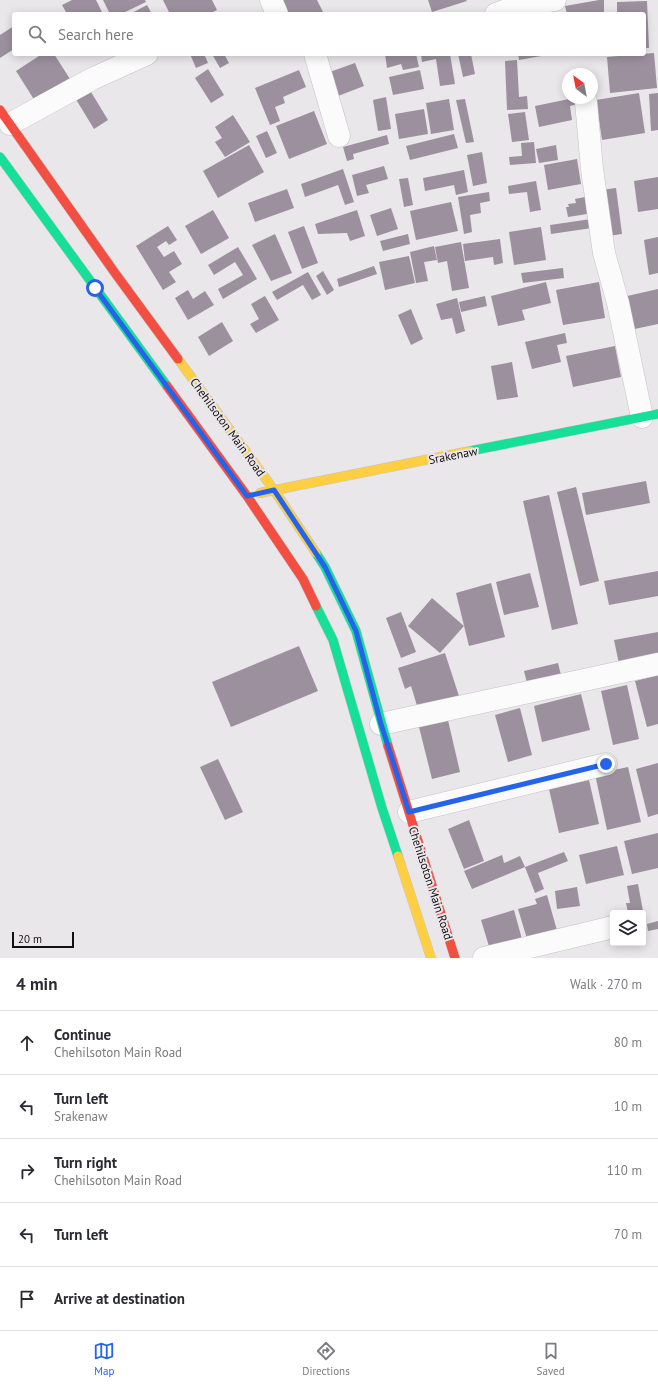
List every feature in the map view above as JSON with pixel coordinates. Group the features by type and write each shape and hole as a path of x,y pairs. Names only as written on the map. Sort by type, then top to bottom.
{"main road":[{"name":"Chehilsoton Main Road","path":"5,117 120,279 274,490 325,567 356,631 381,724 455,958"},
{"name":"Chehilsoton Main Road","path":"0,157 247,496 303,579 332,640 382,808 430,958"},
{"name":"Srakenaw","path":"247,496 650,416"}],"street":[{"path":"271,0 276,12"},
{"path":"501,12 515,7 555,0"},
{"path":"5,117 143,56"},
{"path":"316,56 340,136"},
{"path":"586,104 592,169 604,253 650,416"},
{"path":"381,724 658,664"},
{"path":"409,812 606,764"},
{"path":"484,958 610,928"}],"building":[{"path":"72,0 96,0 102,12 66,12 62,5"},
{"path":"103,0 145,0 146,2 125,12 109,12"},
{"path":"163,0 212,0 217,10 213,12 169,12"},
{"path":"277,0 317,0 323,12 282,12"},
{"path":"428,0 466,0 467,1 432,12"},
{"path":"604,0 604,12 566,12 565,6"},
{"path":"647,1 649,48 646,48 646,12 617,12 617,2"},
{"path":"147,5 151,12 134,12"},
{"path":"12,27 12,50 0,58 0,35"},
{"path":"654,53 657,88 610,93 607,57 646,56 646,54"},
{"path":"39,56 55,56 70,79 35,101 16,71"},
{"path":"191,56 205,56 208,63 196,68"},
{"path":"213,56 225,56 229,63 220,68"},
{"path":"385,56 416,56 419,67 403,70 401,64 387,68"},
{"path":"421,56 450,56 455,84 440,86 436,59 422,62"},
{"path":"458,56 471,56 475,74 463,77"},
{"path":"518,56 541,56 519,60"},
{"path":"517,60 519,97 527,96 528,109 507,110 505,61"},
{"path":"355,63 364,86 333,98 324,74"},
{"path":"208,69 224,95 211,103 195,78"},
{"path":"299,70 306,87 283,97 285,103 275,107 280,121 270,125 255,88"},
{"path":"420,70 424,89 393,95 389,77"},
{"path":"88,87 108,120 94,129 74,96"},
{"path":"639,93 645,133 602,140 597,104 598,104 598,100"},
{"path":"658,93 658,130 651,131 649,94"},
{"path":"386,97 391,129 378,131 373,100"},
{"path":"449,99 454,130 431,134 426,103"},
{"path":"465,99 474,142 466,143 456,100"},
{"path":"562,100 562,104 578,104 570,106 572,120 539,127 535,106"},
{"path":"424,109 428,134 399,139 395,114"},
{"path":"314,111 327,144 289,159 276,126"},
{"path":"525,112 529,140 512,142 508,114"},
{"path":"233,115 250,142 225,157 215,142 222,138 215,127"},
{"path":"267,131 277,153 266,158 256,136"},
{"path":"454,134 458,148 410,160 406,146"},
{"path":"387,135 389,144 353,154 354,159 347,161 343,147"},
{"path":"534,142 536,163 510,165 509,157 522,156 521,143"},
{"path":"249,145 264,172 218,198 203,171"},
{"path":"556,145 558,160 539,163 536,149"},
{"path":"482,152 487,183 473,186 467,155"},
{"path":"577,159 581,184 548,190 544,165"},
{"path":"384,166 388,179 366,185 369,193 357,196 352,175"},
{"path":"343,169 354,202 345,205 338,185 305,197 301,184"},
{"path":"464,170 468,192 456,195 454,185 425,191 423,178"},
{"path":"658,177 658,209 638,212 634,181"},
{"path":"408,178 413,205 404,207 399,179"},
{"path":"536,181 541,210 530,212 527,192 509,194 508,186"},
{"path":"616,188 622,234 608,236 601,190"},
{"path":"287,189 294,208 255,222 248,203"},
{"path":"489,192 490,201 480,203 481,213 470,215 472,232 464,234 458,197"},
{"path":"585,197 587,214 568,217 566,207 569,207 568,204 576,203 575,199"},
{"path":"451,202 458,231 416,240 410,211"},
{"path":"391,208 398,229 377,236 370,215"},
{"path":"213,210 229,238 201,254 185,226"},
{"path":"357,210 365,236 350,241 347,233 318,234 315,224"},
{"path":"591,219 592,228 551,234 550,225"},
{"path":"168,226 177,240 169,245 166,241 157,247 164,257 174,251 182,264 169,272 176,282 163,290 136,246"},
{"path":"304,226 318,263 302,269 288,232"},
{"path":"541,227 546,260 514,265 509,232"},
{"path":"275,234 292,273 271,281 252,245"},
{"path":"408,234 410,244 383,251 380,241"},
{"path":"658,237 658,273 649,275 644,240"},
{"path":"500,239 503,263 494,265 493,257 465,261 463,244"},
{"path":"461,242 469,288 452,291 447,261 438,263 435,247"},
{"path":"434,246 437,260 424,262 428,281 416,283 410,252"},
{"path":"238,247 257,279 223,299 218,289 243,275 235,262 214,275 208,265"},
{"path":"409,256 415,283 385,290 379,262"},
{"path":"374,266 377,274 339,287 337,279"},
{"path":"563,268 564,278 523,283 521,273"},
{"path":"323,271 334,290 327,295 316,276"},
{"path":"308,272 321,295 312,300 303,285 277,300 272,292"},
{"path":"546,282 551,303 522,310 525,320 498,326 491,296"},
{"path":"599,282 605,318 563,325 556,290"},
{"path":"658,289 658,324 630,330 623,297"},
{"path":"188,290 193,299 205,291 214,305 188,320 175,298"},
{"path":"265,296 279,320 256,333 250,324 259,319 251,304"},
{"path":"485,296 487,306 461,312 459,302"},
{"path":"457,298 465,331 456,334 452,318 441,320 436,304"},
{"path":"411,309 423,339 411,345 398,315"},
{"path":"222,322 233,341 209,356 198,337"},
{"path":"565,333 567,343 557,345 561,362 532,369 525,342"},
{"path":"615,346 621,377 573,387 566,356"},
{"path":"512,362 518,397 497,400 491,366"},
{"path":"646,481 650,503 586,515 582,493"},
{"path":"576,487 599,581 580,586 557,492"},
{"path":"549,495 578,624 552,630 523,501"},
{"path":"658,571 658,596 609,605 604,581"},
{"path":"530,573 539,607 504,615 496,582"},
{"path":"491,583 505,637 469,646 456,593"},
{"path":"432,598 464,626 440,653 408,626"},
{"path":"401,612 416,652 401,658 386,618"},
{"path":"658,632 658,657 619,664 614,640"},
{"path":"299,646 318,691 231,727 212,682"},
{"path":"445,653 459,696 418,709 411,686 405,689 398,668"},
{"path":"558,663 562,679 528,687 524,671"},
{"path":"658,675 658,724 647,727 635,681"},
{"path":"627,685 639,739 613,745 601,691"},
{"path":"581,694 590,730 542,742 534,706"},
{"path":"520,708 532,755 508,762 495,715"},
{"path":"447,716 460,772 432,779 418,723"},
{"path":"218,759 243,812 225,820 200,767"},
{"path":"658,763 658,814 648,817 636,769"},
{"path":"628,767 641,822 607,830 595,774"},
{"path":"589,780 599,824 559,833 549,789"},
{"path":"469,820 484,861 464,869 448,829"},
{"path":"658,833 658,868 632,874 624,841"},
{"path":"617,846 624,875 586,884 579,855"},
{"path":"564,852 568,861 538,873 544,889 535,893 525,867"},
{"path":"502,855 504,863 520,856 525,867 472,889 464,871"},
{"path":"638,884 643,910 627,910 626,903 630,903 627,886"},
{"path":"577,887 580,906 557,909 555,891"},
{"path":"547,895 558,934 528,942 518,909 537,904 535,899"},
{"path":"514,910 523,943 491,953 481,920"},
{"path":"658,921 658,929 648,931 647,924"}],"traffic: fast":[{"path":"0,157 167,386"},
{"path":"470,451 658,414"},
{"path":"316,553 325,567 356,631 388,746"},
{"path":"316,606 333,640 382,808 398,856"}],"traffic: slow":[{"path":"178,359 274,490 316,553"},
{"path":"260,493 470,451"},
{"path":"398,856 431,958"}],"traffic: jam":[{"path":"0,110 115,273 178,359"},
{"path":"167,386 247,496 303,579 316,606"},
{"path":"388,746 455,958"}],"route":[{"path":"95,288 247,496 274,490 325,567 356,631 381,724 409,812 606,764"}]}
